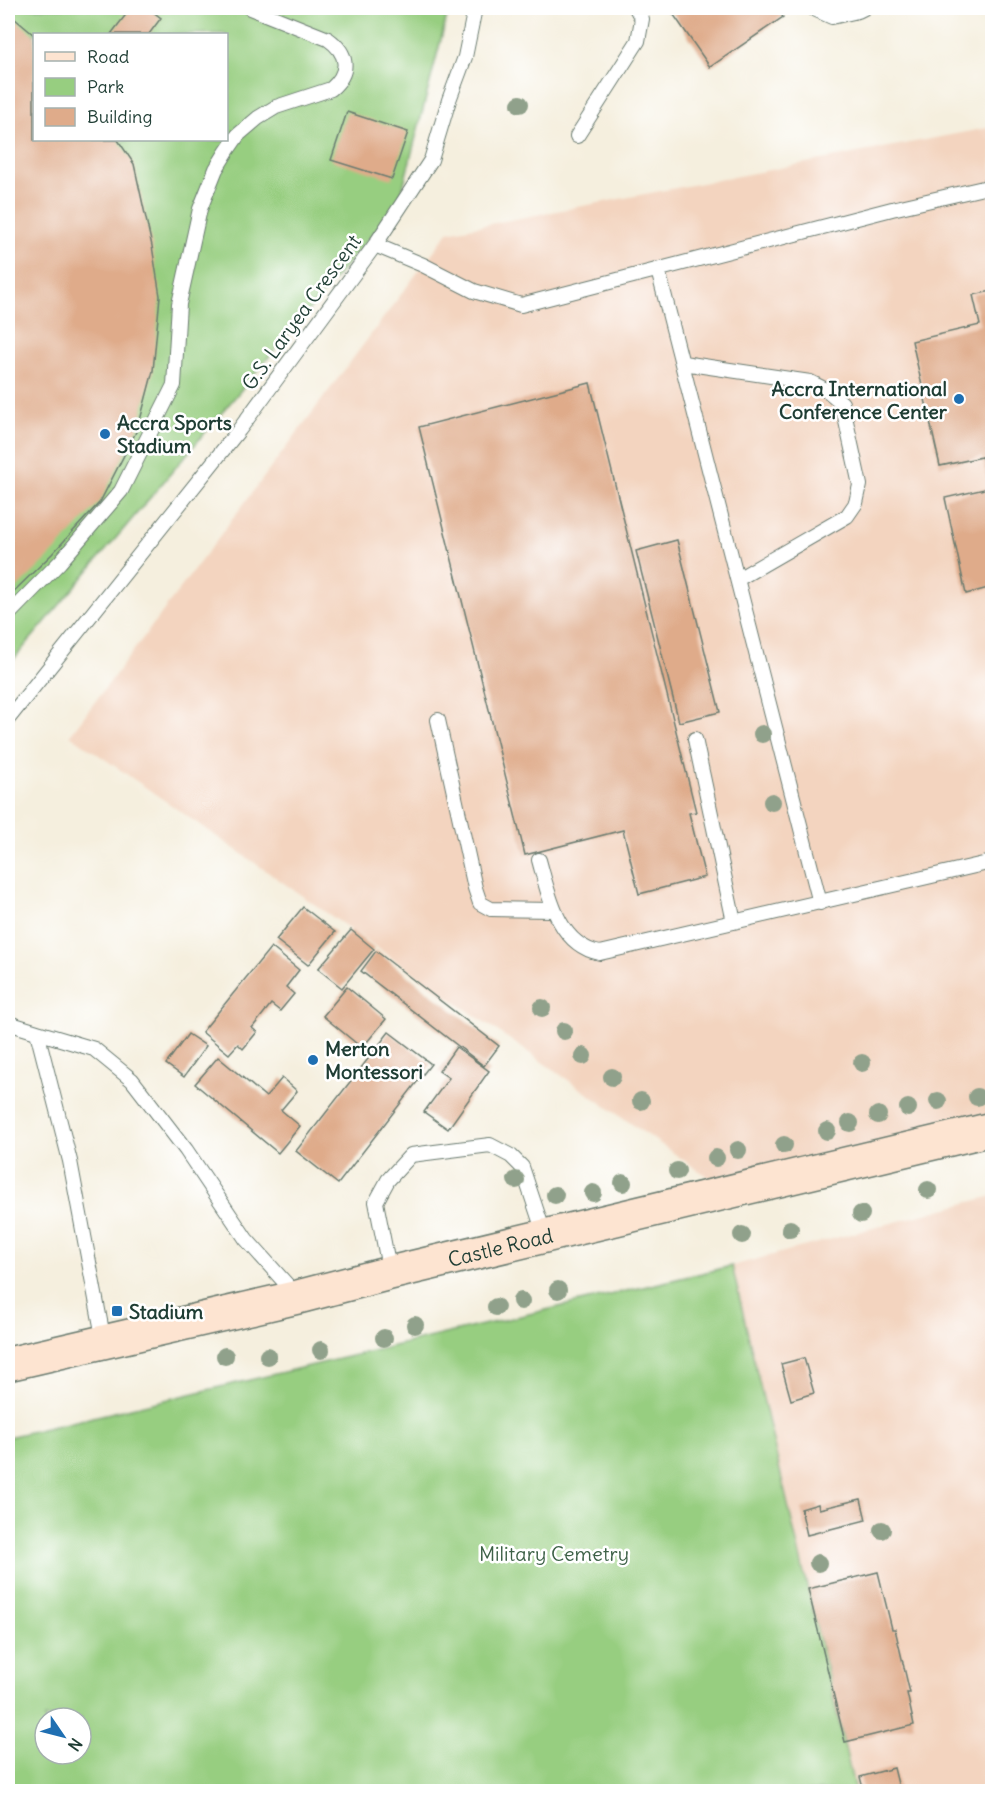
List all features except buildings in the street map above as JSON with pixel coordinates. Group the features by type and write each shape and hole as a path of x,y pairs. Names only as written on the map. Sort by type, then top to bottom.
{"main road":[{"name":"Castle Road","path":"8,1364 298,1297 993,1129"}],"lane":[{"path":"8,615 60,562 121,491 174,385 179,304 200,209 216,169 238,135 258,118 276,107 331,89 338,83 344,71 344,56 333,42 250,8"},
{"name":"G.S. Laryea Crescent","path":"8,719 239,430 375,245 431,160 465,57 475,8"},
{"path":"577,136 638,41 642,19 636,8"},
{"path":"812,8 832,17 864,8"},
{"path":"375,245 423,265 474,291 521,305 892,209 993,186"},
{"path":"658,270 820,903"},
{"path":"683,363 810,382 828,391 842,403 860,485 856,503 847,516 738,579"},
{"path":"438,720 480,903 491,909 554,910"},
{"path":"695,739 734,922"},
{"path":"539,860 554,910 572,939 587,951 600,953 993,862"},
{"path":"8,1023 94,1049 132,1080 186,1150 246,1239 298,1297"},
{"path":"37,1032 70,1161 104,1342"},
{"path":"390,1273 376,1202 388,1180 411,1155 490,1145 511,1156 522,1167 545,1236"}],"shaded area":[{"path":"992,127 992,1119 724,1188 70,735 448,232"},
{"path":"992,1196 992,1791 855,1791 732,1266"}],"green space":[{"name":"Accra Sports Stadium","path":"8,8 449,8 399,203 8,666"},
{"name":"Military Cemetry","path":"732,1266 855,1791 8,1791 8,1437"}],"place":[{"name":"Accra International Conference Center","path":"959,399"},
{"name":"Accra Sports Stadium","path":"105,434"},
{"name":"Merton Montessori","path":"313,1060"},
{"name":"Stadium","path":"117,1311"}]}
